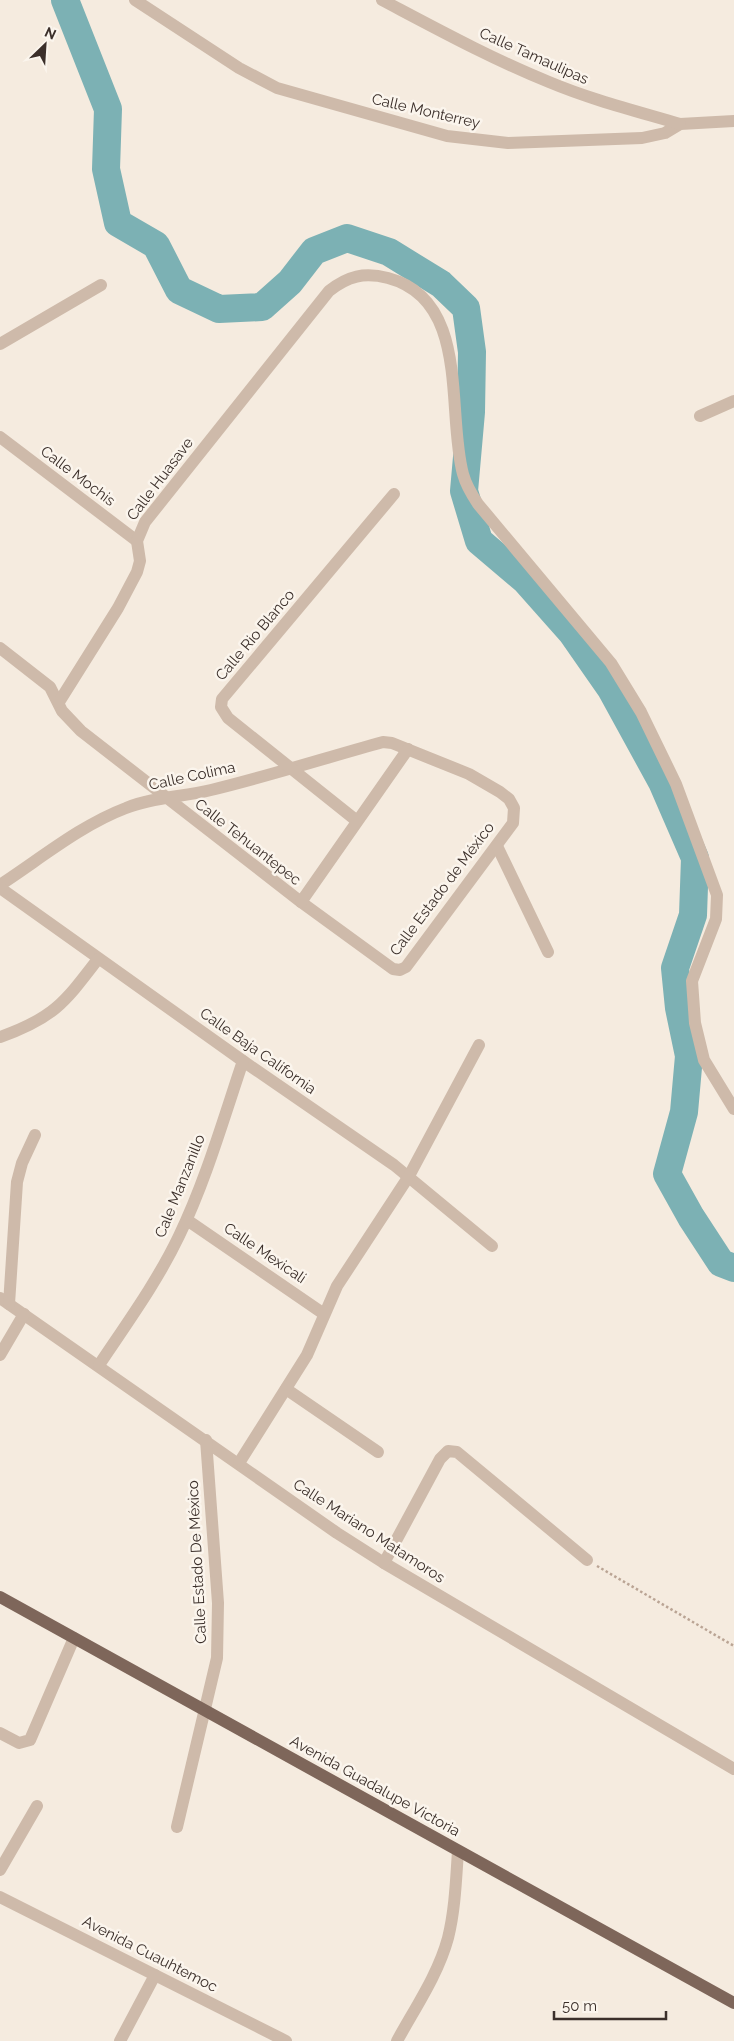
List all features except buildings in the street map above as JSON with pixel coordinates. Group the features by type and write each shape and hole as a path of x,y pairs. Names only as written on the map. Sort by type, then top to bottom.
{"main road":[{"name":"Avenida Guadalupe Victoria","path":"0,1597 734,2002"}],"street":[{"name":"Calle Monterrey","path":"135,0 239,68 277,88 447,136 508,142 642,138 665,133 680,124 734,122"},
{"name":"Calle Tamaulipas","path":"382,0 477,50 551,83 588,97 680,124"},
{"name":"Calle Huasave","path":"59,702 114,615 137,572 140,561 137,541 145,522 329,291 342,280 357,274 375,274 413,288 440,323 449,344 460,458 469,489 478,504 611,663 627,686 676,784 714,880 718,901 716,919 695,969 692,992 695,1022 704,1060 734,1109"},
{"path":"0,344 101,285"},
{"path":"700,416 734,401"},
{"name":"Calle Mochis","path":"0,437 137,541"},
{"name":"Calle Rio Blanco","path":"357,821 223,713 222,699 394,494"},
{"name":"Calle Tehuantepec","path":"0,648 50,686 62,711 73,724 301,902"},
{"name":"Calle Colima","path":"0,886 97,822 126,808 166,798 205,792 383,742 408,749"},
{"path":"301,902 408,749"},
{"name":"Calle Estado de México","path":"301,902 385,964 400,970 406,967 497,846 513,823 514,808 510,800 469,774 408,749"},
{"path":"497,846 548,952"},
{"name":"Calle Baja California","path":"0,886 98,959 409,1176 492,1246"},
{"path":"0,1037 36,1024 49,1014 72,992 98,959"},
{"path":"239,1463 315,1343 324,1314 345,1271 409,1176 479,1045"},
{"name":"Cale Manzanillo","path":"99,1365 154,1281 186,1220 243,1061"},
{"path":"5,1301 18,1182 22,1163 35,1135"},
{"name":"Calle Mexicali","path":"186,1220 324,1314"},
{"name":"Calle Mariano Matamoros","path":"5,1301 337,1533 384,1563 734,1769"},
{"path":"0,1355 24,1314"},
{"path":"286,1389 378,1452"},
{"name":"Calle Estado De México","path":"177,1827 213,1681 219,1633 206,1440"},
{"path":"384,1563 440,1459 448,1451 457,1452 587,1560"},
{"path":"0,1733 19,1742 30,1740 74,1638"},
{"path":"0,1870 37,1806"},
{"path":"397,2041 442,1957 448,1939 452,1918 458,1851"},
{"name":"Avenida Cuauhtemoc","path":"0,1897 286,2041"},
{"path":"120,2041 155,1975"}],"path":[{"path":"587,1560 734,1646"}],"waterway":[{"path":"65,0 108,109 106,169 118,223 156,245 179,290 219,309 262,307 290,282 314,251 347,238 389,252 441,284 466,308 472,352 471,412 464,491 479,541 525,580 572,633 611,689 662,782 695,858 693,915 675,968 679,1008 689,1056 684,1112 667,1174 691,1217 721,1263 734,1268"}]}
